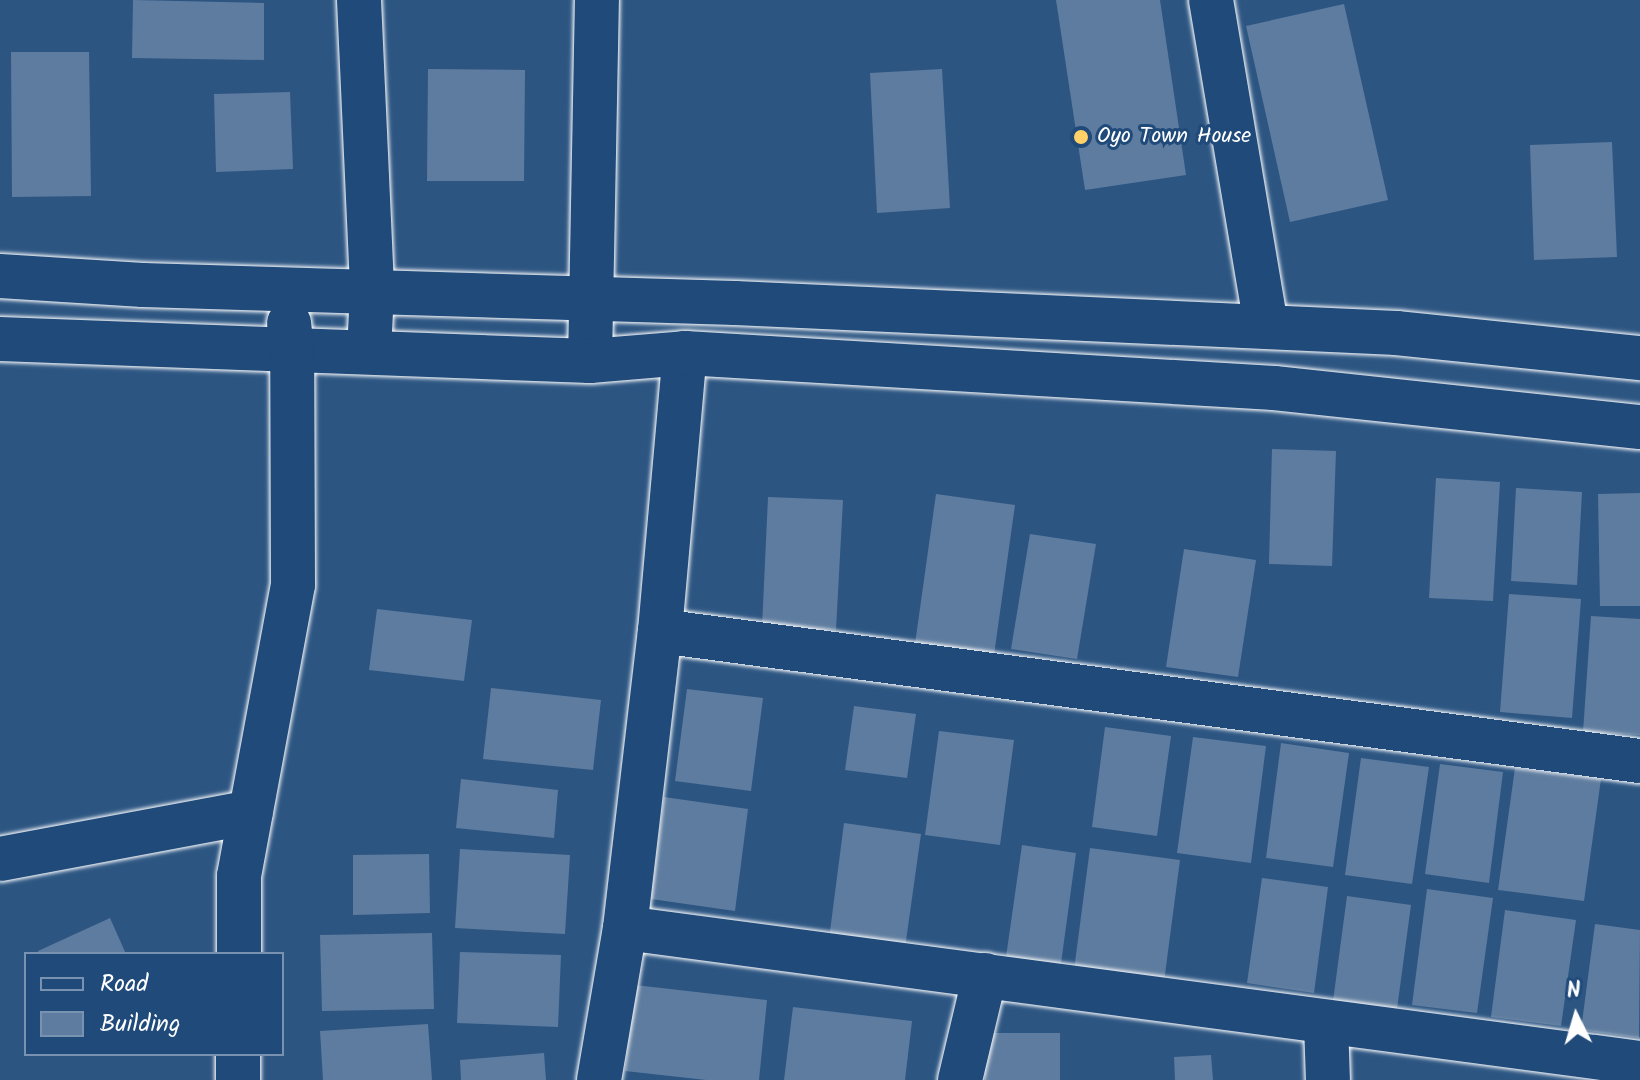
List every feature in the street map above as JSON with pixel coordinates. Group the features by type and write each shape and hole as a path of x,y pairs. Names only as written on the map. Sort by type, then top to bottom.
{"street":[{"path":"359,0 372,291 369,352"},
{"path":"1211,0 1266,326"},
{"path":"590,361 597,12"},
{"path":"0,276 1266,326 1396,333 1640,358"},
{"path":"239,952 239,876 293,585 292,351 285,288"},
{"path":"0,339 590,361 685,353 1274,388 1640,427"},
{"path":"599,1080 625,928 660,631 685,353"},
{"path":"660,631 1640,761"},
{"path":"0,859 251,812"},
{"path":"625,928 1326,1024 1640,1063"},
{"path":"960,1080 985,975"},
{"path":"1326,1024 1328,1080"},
{"path":"238,1056 238,1080"}],"building":[{"path":"133,0 264,3 264,60 132,58"},
{"path":"1056,0 1160,0 1186,175 1085,190"},
{"path":"1344,4 1388,200 1290,222 1246,26"},
{"path":"11,52 89,52 91,196 12,197"},
{"path":"428,69 525,70 524,181 427,181"},
{"path":"942,69 950,208 877,213 870,73"},
{"path":"290,92 293,169 216,172 214,94"},
{"path":"1612,142 1617,257 1534,260 1530,145"},
{"path":"1272,449 1336,451 1332,566 1269,564"},
{"path":"1436,478 1500,482 1493,601 1429,598"},
{"path":"1516,488 1582,492 1577,585 1511,581"},
{"path":"1640,493 1640,606 1600,606 1598,494"},
{"path":"936,494 1015,505 994,655 915,644"},
{"path":"768,497 843,500 836,630 762,627"},
{"path":"1030,534 1096,544 1077,659 1011,649"},
{"path":"1184,549 1256,560 1238,677 1166,667"},
{"path":"1509,594 1581,599 1572,718 1500,712"},
{"path":"377,609 472,620 464,681 369,670"},
{"path":"1591,616 1640,619 1640,735 1583,732"},
{"path":"491,688 601,700 593,770 483,759"},
{"path":"687,689 763,698 751,791 675,781"},
{"path":"854,706 916,714 907,778 845,770"},
{"path":"1105,727 1171,736 1157,836 1092,827"},
{"path":"939,731 1014,740 1000,845 925,835"},
{"path":"1193,737 1266,746 1251,863 1177,853"},
{"path":"1281,743 1349,753 1333,867 1266,858"},
{"path":"1361,758 1429,767 1412,884 1345,875"},
{"path":"1440,764 1503,772 1489,883 1425,874"},
{"path":"1515,768 1601,779 1584,901 1498,890"},
{"path":"461,779 558,790 554,838 456,828"},
{"path":"664,797 748,809 735,911 651,899"},
{"path":"844,823 921,834 905,948 829,939"},
{"path":"1022,845 1076,853 1060,971 1005,964"},
{"path":"1090,848 1180,860 1164,982 1074,970"},
{"path":"460,849 570,855 565,934 455,928"},
{"path":"429,854 430,913 353,915 353,855"},
{"path":"1262,878 1328,887 1314,993 1247,983"},
{"path":"1427,889 1493,898 1477,1013 1412,1005"},
{"path":"1347,896 1411,905 1397,1009 1333,1001"},
{"path":"1505,910 1576,920 1561,1026 1491,1017"},
{"path":"110,918 125,952 38,952"},
{"path":"1595,924 1640,930 1639,1038 1581,1030"},
{"path":"432,933 434,1009 322,1011 320,935"},
{"path":"460,952 561,955 558,1027 457,1023"},
{"path":"635,985 767,1000 759,1080 706,1080 625,1071"},
{"path":"793,1007 912,1021 905,1080 784,1080"},
{"path":"428,1024 432,1080 323,1080 320,1031"},
{"path":"985,1033 1060,1033 1060,1080 985,1080"},
{"path":"544,1053 546,1080 461,1080 460,1060"},
{"path":"1211,1055 1213,1080 1175,1080 1174,1057"}],"place":[{"name":"Oyo Town House","path":"1081,137"}]}
